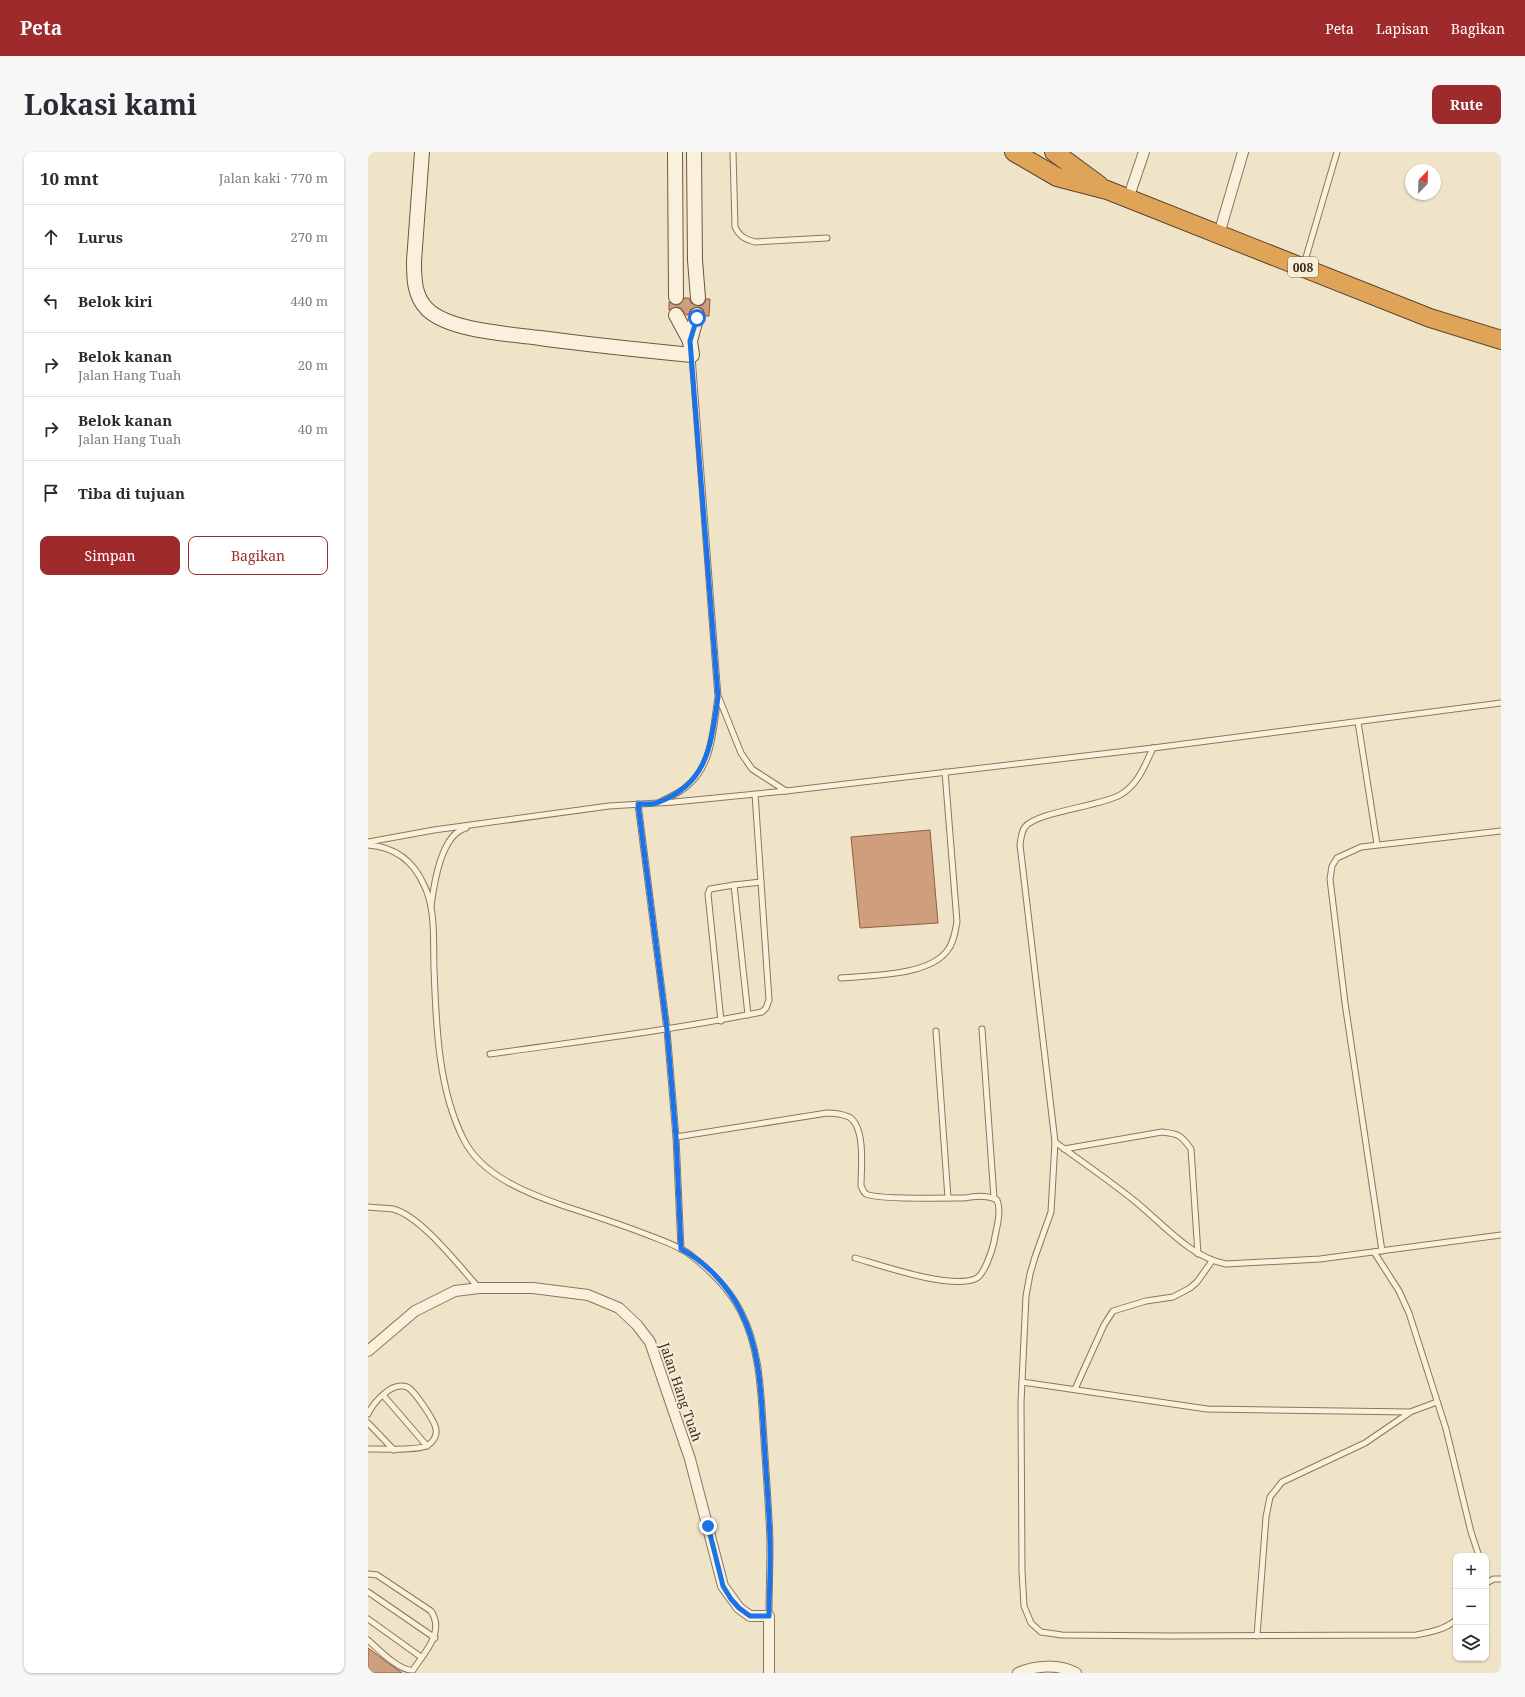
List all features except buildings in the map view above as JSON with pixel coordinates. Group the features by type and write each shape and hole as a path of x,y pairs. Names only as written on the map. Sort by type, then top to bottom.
{"highway":[{"name":"008","path":"1014,152 1057,177 1106,190 1430,318 1501,340"},
{"name":"008","path":"1062,154 1106,190"}],"street":[{"path":"422,152 414,272 416,291 421,302 428,310 440,318 456,324 484,331 590,345 691,348"},
{"path":"675,152 676,297"},
{"path":"694,152 695,237 698,298"},
{"path":"1128,199 1144,152"},
{"path":"1218,234 1242,152"},
{"path":"676,238 695,237"},
{"path":"676,315 691,348"},
{"path":"691,348 697,315"},
{"name":"Jalan Hang Tuah","path":"368,1351 415,1311 456,1291 479,1288 533,1288 588,1296 619,1308 650,1342 690,1459 723,1586 739,1608 750,1616 769,1616"},
{"path":"769,1616 769,1673"},
{"path":"1018,1673 1025,1670 1046,1667 1068,1669 1076,1673"}],"lane":[{"path":"733,152 735,227 739,235 746,240 755,242 827,238"},
{"path":"1303,267 1338,152"},
{"path":"658,803 687,786 699,773 706,759 711,742 718,697 691,348"},
{"path":"718,697 741,753 752,769 786,791"},
{"path":"368,844 480,824 610,806 786,791 1153,748 1501,704"},
{"path":"1358,722 1377,844"},
{"path":"1153,748 1140,776 1130,788 1121,795 1109,800 1074,808 1032,822 1025,827 1020,845 1055,1142 1051,1212 1031,1268 1026,1296 1022,1382 1022,1571 1024,1606 1031,1622 1041,1632 1062,1635 1416,1635 1437,1631 1453,1623"},
{"path":"841,978 912,970 937,960 948,951 954,938 957,922 945,772"},
{"path":"490,1054 667,1030 721,1021 762,1012 766,1008 769,1000 755,794"},
{"path":"638,804 667,1030 676,1137 681,1249"},
{"path":"480,824 461,829 451,840 442,855 434,885 431,909 436,1013 445,1084 453,1117 465,1143 480,1161 500,1178 522,1190 547,1200 667,1242 681,1249 707,1268 728,1290 741,1312 752,1340 760,1386 770,1540 769,1616"},
{"path":"1382,1251 1345,1003 1330,879 1332,866 1337,858 1360,847 1501,831"},
{"path":"368,844 388,848 400,854 414,867 425,886 431,909"},
{"path":"721,1021 708,894 710,889 761,882"},
{"path":"734,885 748,1015"},
{"path":"855,1258 917,1276 958,1282 976,1279 983,1272 993,1248 999,1211 997,1200 994,1198 982,1029"},
{"path":"936,1031 948,1198"},
{"path":"676,1137 827,1113 840,1114 850,1118 858,1127 861,1144 862,1186 863,1191 867,1194 883,1197 994,1198"},
{"path":"1064,1149 1162,1132 1174,1134 1184,1138 1191,1149 1198,1254"},
{"path":"1055,1142 1135,1202 1198,1254 1212,1261 1226,1264 1320,1259 1501,1235"},
{"path":"368,1207 393,1210 409,1216 436,1240 479,1288"},
{"path":"1374,1252 1399,1291 1409,1313 1436,1402 1446,1429 1471,1532 1478,1553"},
{"path":"1075,1389 1104,1325 1113,1311 1133,1304 1173,1297 1190,1288 1197,1282 1212,1261"},
{"path":"1022,1382 1207,1408 1410,1412"},
{"path":"368,1414 383,1395 395,1386 403,1386 410,1388 433,1421 437,1430 434,1439 427,1446 394,1450 368,1449"},
{"path":"383,1395 427,1446"},
{"path":"1257,1636 1266,1517 1270,1497 1276,1489 1282,1482 1365,1443 1410,1412 1436,1402"},
{"path":"368,1423 394,1450"},
{"path":"368,1574 377,1575 431,1611 435,1617 435,1638 413,1670 408,1670 399,1666 368,1640"},
{"path":"1489,1580 1501,1579"},
{"path":"368,1592 435,1638"},
{"path":"368,1619 421,1657"}],"route":[{"path":"697,318 690,341 718,697 711,742 706,759 699,773 687,786 658,803 638,804 667,1030 676,1137 681,1249 707,1268 728,1290 741,1312 752,1340 760,1386 765,1455 770,1540 769,1616 750,1616 739,1608 731,1599 723,1586 708,1526"}]}
